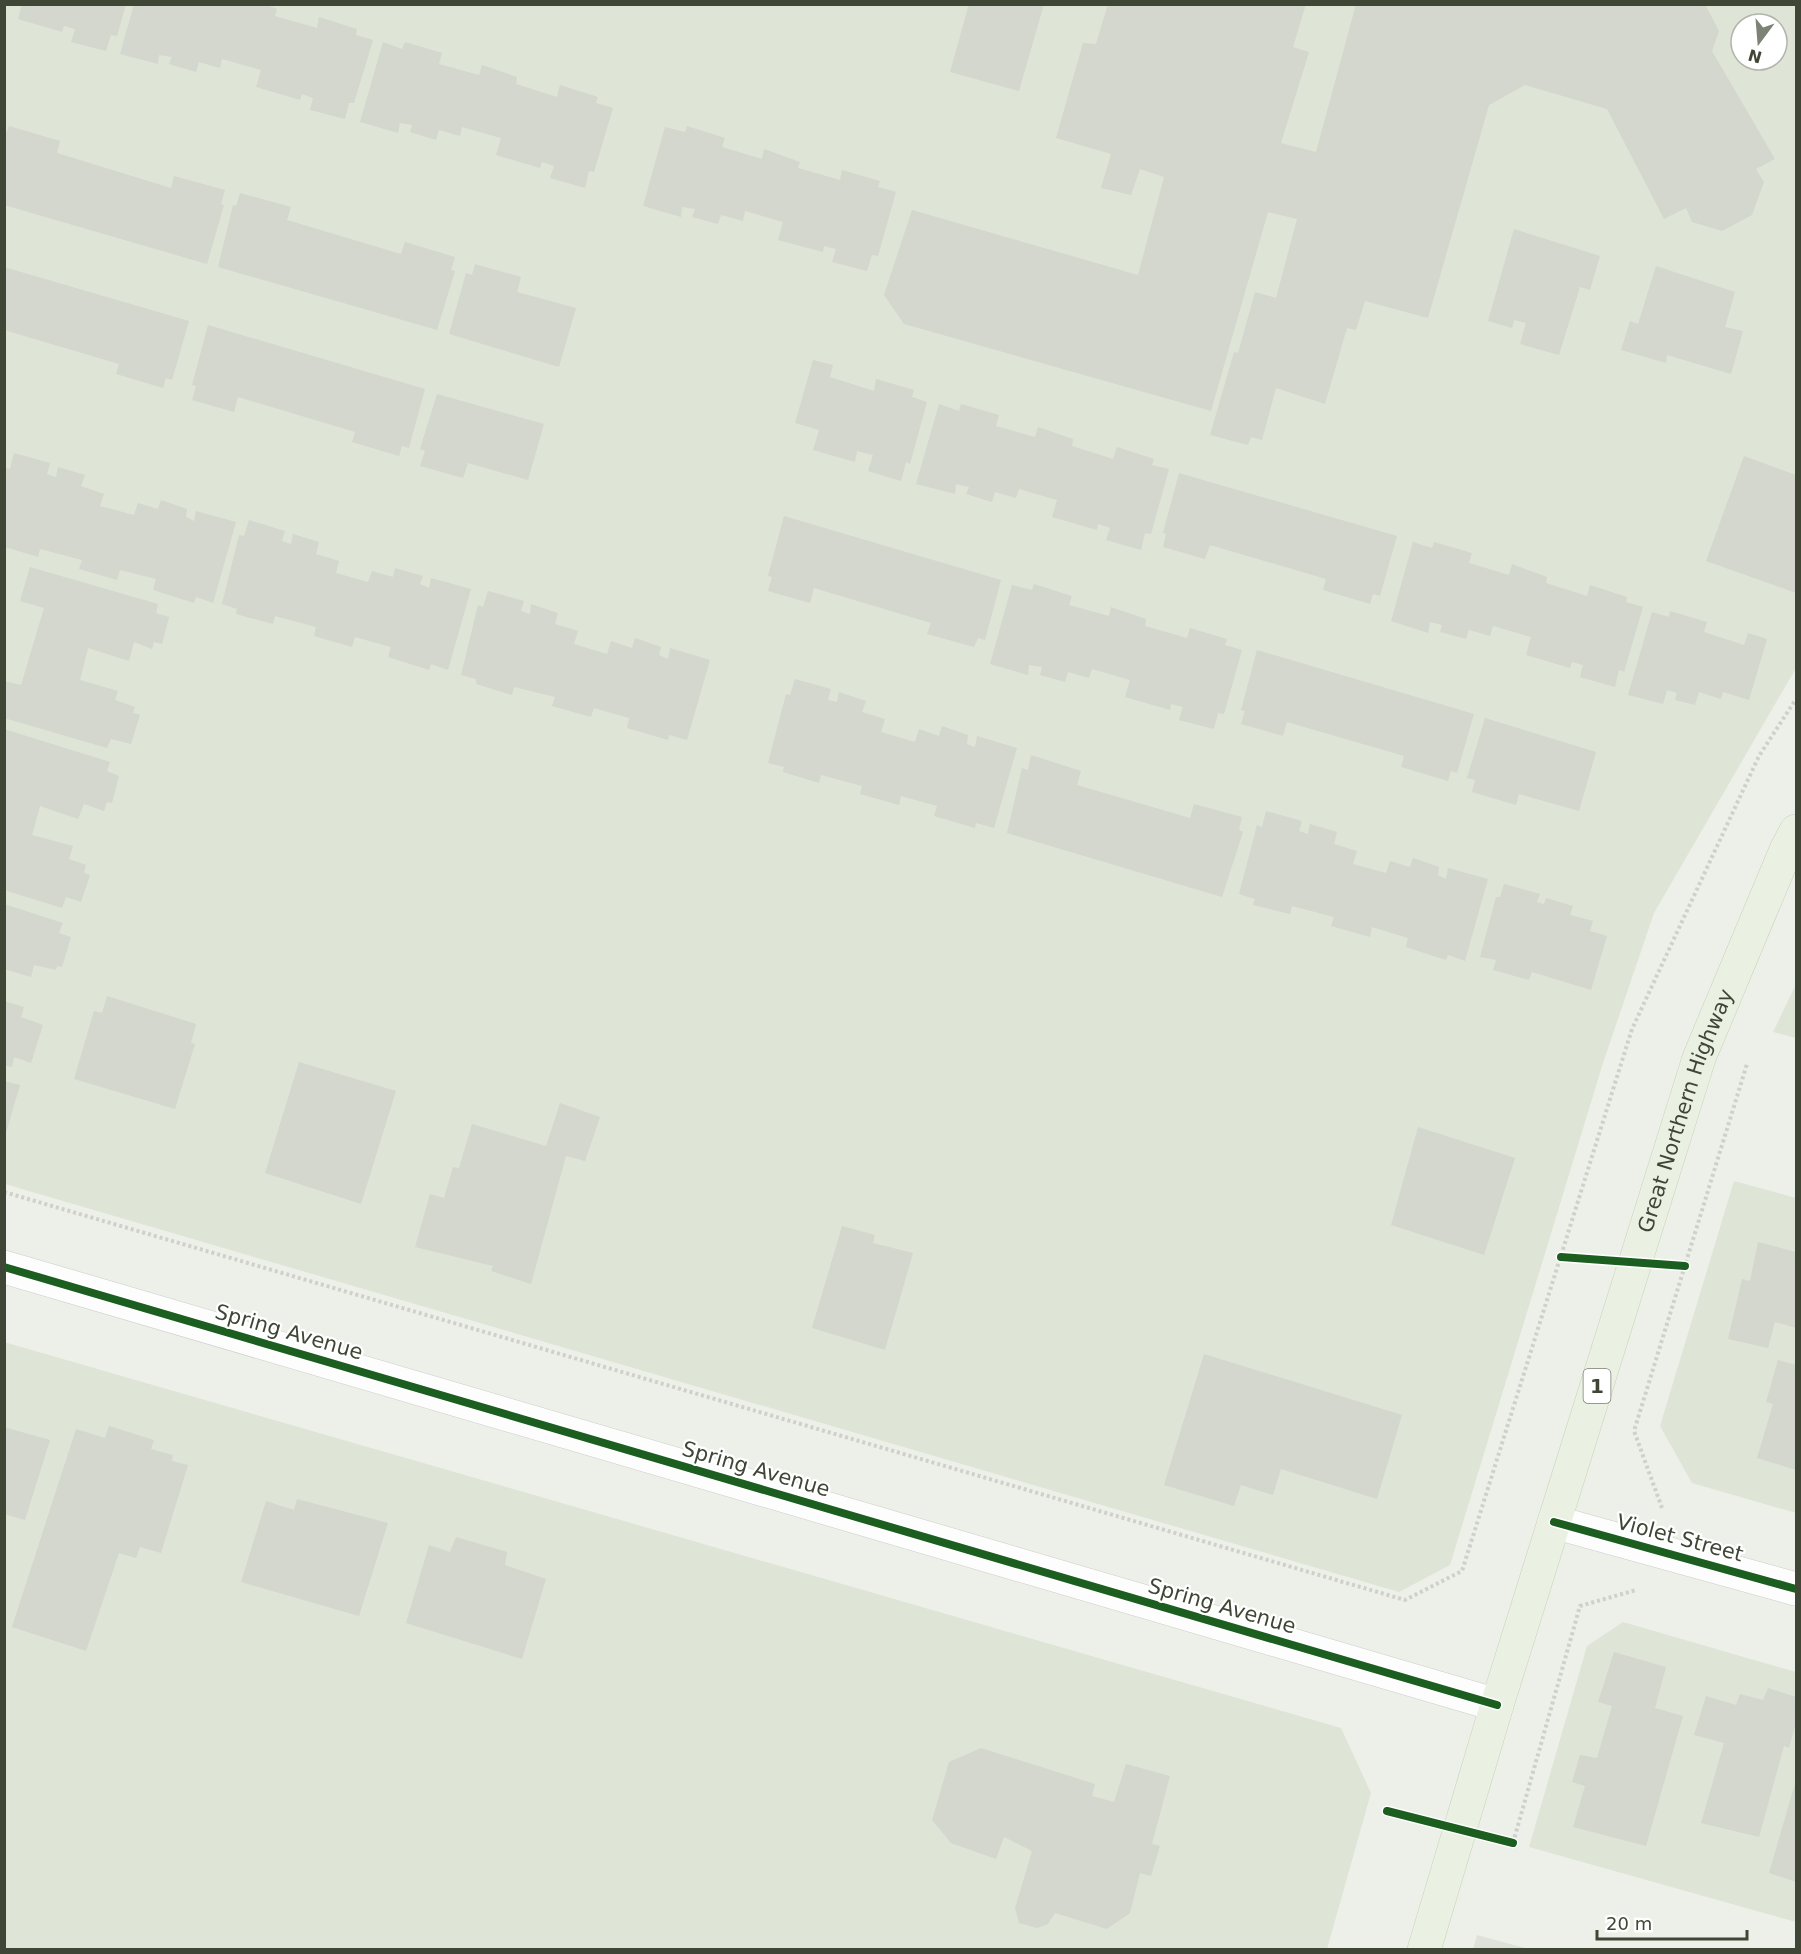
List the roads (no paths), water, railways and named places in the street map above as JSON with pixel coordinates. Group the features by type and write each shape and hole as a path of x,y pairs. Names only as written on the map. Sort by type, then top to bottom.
{"main road":[{"name":"Great Northern Highway","path":"1424,1950 1497,1706 1699,1058 1776,872 1797,831"}],"street":[{"name":"Spring Avenue","path":"4,1268 1497,1706"},
{"name":"Violet Street","path":"1554,1522 1797,1589"}]}
